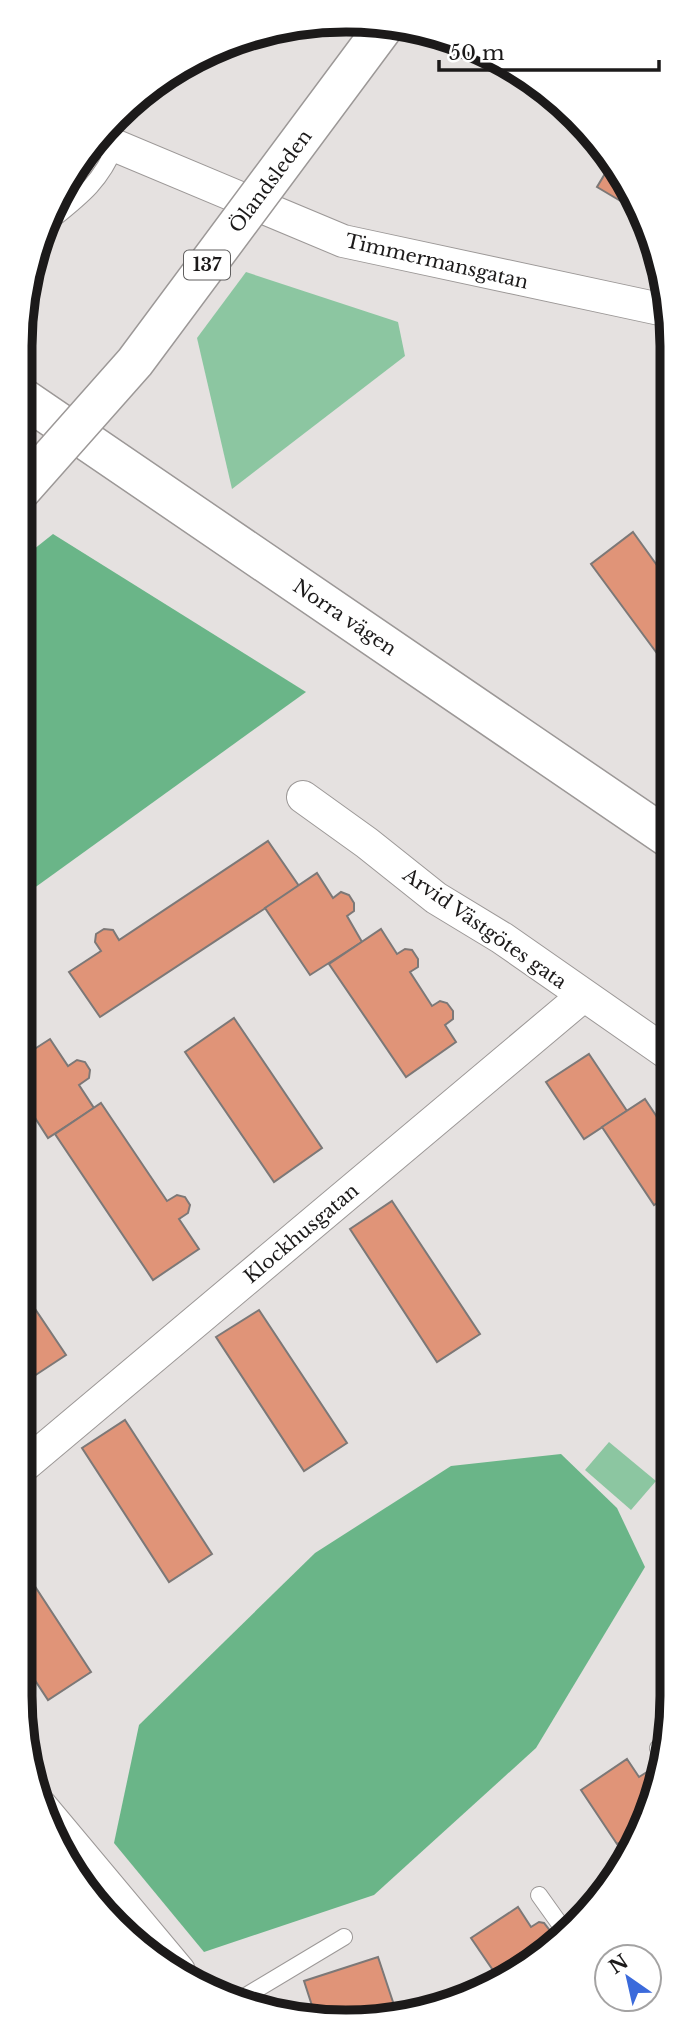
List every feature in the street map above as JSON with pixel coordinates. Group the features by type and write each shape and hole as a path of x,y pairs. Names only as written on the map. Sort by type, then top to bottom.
{"main road":[{"name":"Ölandsleden","path":"32,478 135,362 379,33"},
{"name":"Norra vägen","path":"32,405 660,832"}],"street":[{"name":"Timmermansgatan","path":"106,142 343,241 657,308"},
{"name":"Arvid Västgötes gata","path":"303,797 367,842 436,898 502,938 660,1048"},
{"name":"Klockhusgatan","path":"32,1459 583,996"},
{"path":"63,1833 162,1951"}],"lane":[{"path":"61,212 84,195 107,167 106,142"},
{"path":"538,1895 560,1925"},
{"path":"249,1994 344,1937"}],"green space":[{"path":"246,272 398,322 405,356 232,489 197,338"},
{"path":"53,534 306,692 32,890 32,551"},
{"path":"609,1442 656,1481 631,1510 585,1470"},
{"path":"561,1454 617,1508 645,1567 536,1748 374,1895 204,1952 114,1843 139,1725 315,1553 451,1466"}],"building":[{"path":"607,171 625,204 597,187"},
{"path":"633,532 660,570 660,657 591,564"},
{"path":"268,841 299,886 100,1017 69,972 101,951 95,942 96,934 104,929 113,930 119,940"},
{"path":"317,873 333,898 341,892 349,895 354,903 354,911 347,916 362,942 310,975 265,908"},
{"path":"381,929 397,954 405,949 412,950 418,959 418,967 410,972 432,1006 440,1001 447,1003 453,1011 453,1019 445,1025 456,1042 406,1077 329,964"},
{"path":"234,1018 322,1148 274,1182 185,1052"},
{"path":"50,1039 68,1066 77,1060 85,1062 90,1070 89,1078 79,1085 94,1108 48,1138 32,1113 32,1051"},
{"path":"589,1054 627,1111 584,1139 546,1082"},
{"path":"645,1099 660,1122 660,1201 654,1205 602,1127"},
{"path":"101,1103 167,1201 177,1195 185,1197 190,1205 188,1213 179,1219 199,1249 153,1280 55,1134"},
{"path":"392,1201 480,1334 437,1362 350,1229"},
{"path":"32,1304 66,1355 32,1377"},
{"path":"259,1310 347,1443 304,1471 216,1337"},
{"path":"125,1420 212,1554 169,1582 82,1448"},
{"path":"32,1582 91,1672 48,1700 32,1676"},
{"path":"627,1759 639,1777 650,1773 636,1816 624,1840 617,1844 581,1790"},
{"path":"518,1907 531,1927 539,1922 544,1923 551,1932 520,1957 494,1972 471,1938"},
{"path":"378,1957 394,2005 346,2010 313,2008 304,1981"}]}
